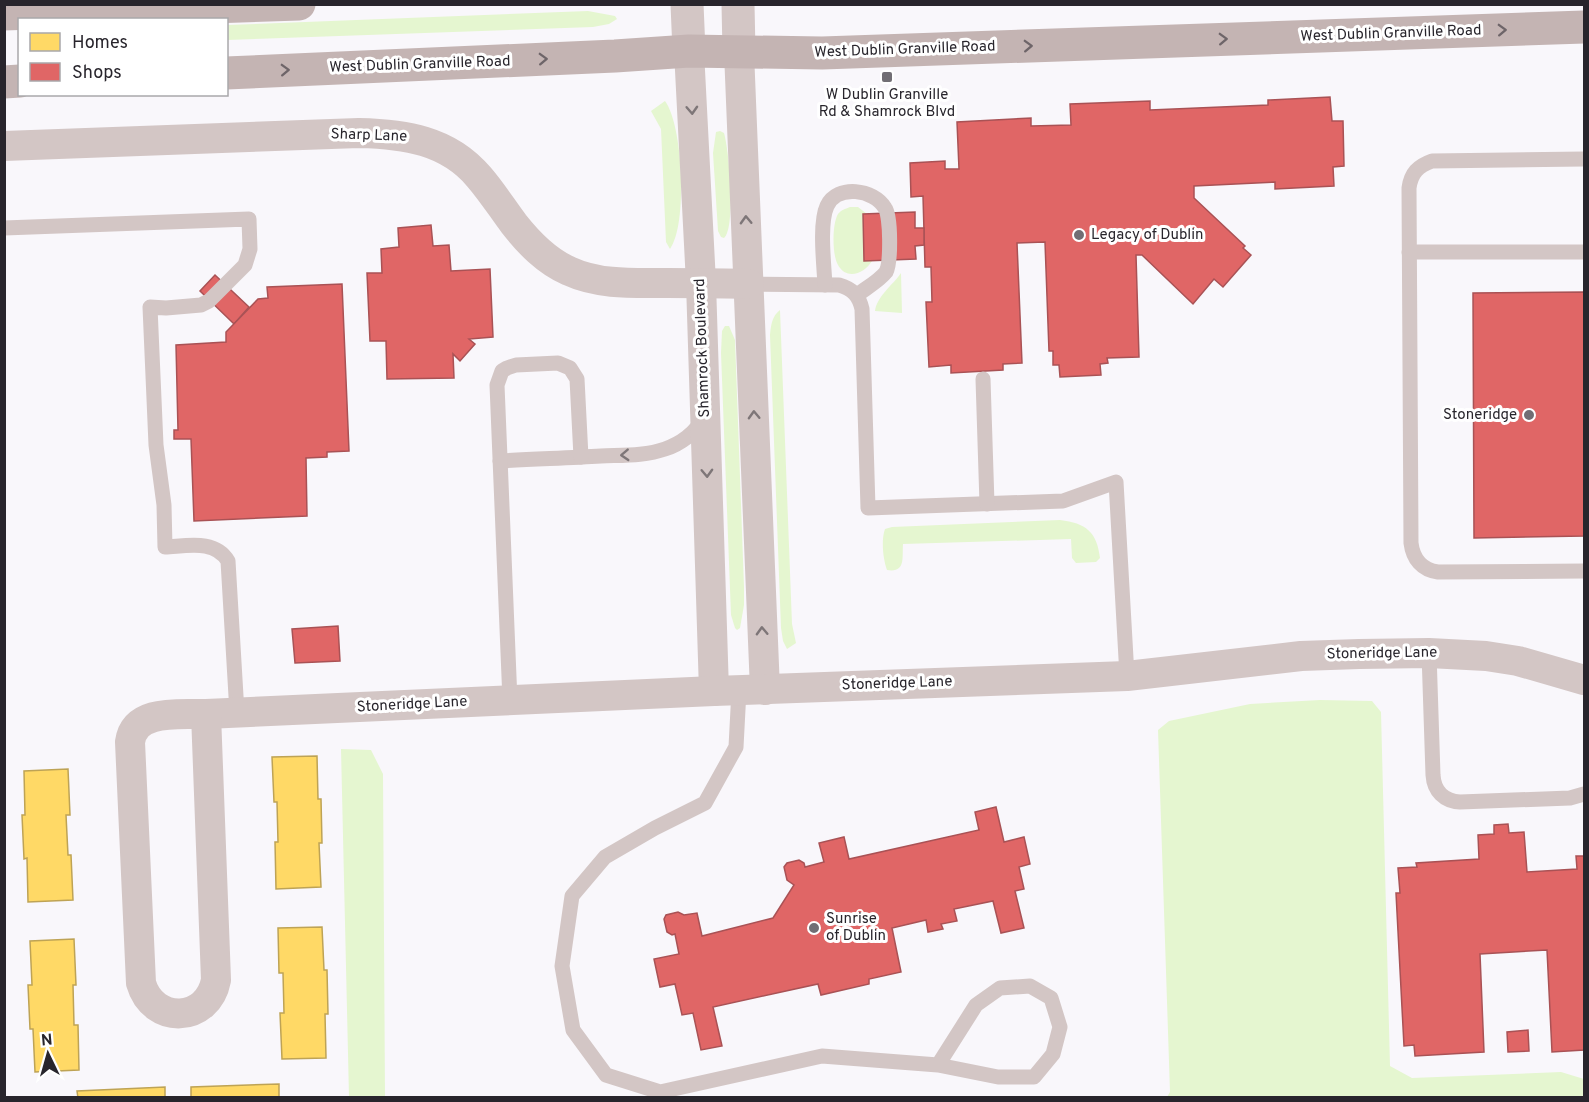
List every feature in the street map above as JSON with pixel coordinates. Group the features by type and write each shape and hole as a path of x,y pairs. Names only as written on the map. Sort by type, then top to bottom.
{"main road":[{"path":"4,14 299,4"},
{"name":"West Dublin Granville Road","path":"228,72 603,57 689,51 822,53 1584,27"}],"street":[{"name":"Shamrock Boulevard","path":"687,4 705,409 740,690"},
{"path":"738,4 749,284 740,690"},
{"name":"Sharp Lane","path":"4,146 359,133 418,138 446,149 469,166 525,237 548,259 568,271 592,279 621,283 749,284"},
{"name":"Stoneridge Lane","path":"206,714 216,980 211,996 203,1005 187,1012 176,1013 153,1004 141,983 130,742 134,729 147,718 156,716 740,690 1126,676 1301,657 1429,653 1458,653 1518,661 1584,680"}],"lane":[{"path":"1584,159 1432,161 1414,172 1409,184 1412,543 1415,556 1425,568 1438,572 1584,571"},
{"path":"825,285 823,225 826,207 838,194 854,191 863,193 879,201 886,209 889,260 882,276 857,295"},
{"path":"4,228 249,219 250,249 245,265 209,301 201,305 150,307 156,445 164,505 165,547 211,547 222,552 228,561 237,713"},
{"path":"1409,252 1584,252"},
{"path":"749,284 844,286 857,295 862,309 868,508 1068,500 1116,482 1126,676"},
{"path":"510,700 496,385 498,376 504,369 512,366 558,363 567,366 576,376 581,457"},
{"path":"983,379 987,504"},
{"path":"500,461 646,453 669,447 695,431 702,420 705,409"},
{"path":"1429,653 1432,775 1441,795 1452,801 1460,802 1570,798 1584,794"},
{"path":"740,690 736,747 705,803 605,857 572,896 562,966 573,1030 606,1075 660,1092 822,1056 938,1065 998,1077 1034,1077 1053,1054 1060,1027 1051,998 1030,986 1000,988 976,1005 938,1065"}],"green space":[{"path":"588,11 615,16 617,19 609,24 593,27 228,40 228,25"},
{"path":"665,101 676,131 681,175 679,219 676,237 670,249 666,242 661,129 651,111"},
{"path":"716,132 724,133 726,142 731,204 728,231 724,238 718,231 713,153"},
{"path":"850,207 858,207 867,214 863,215 864,261 872,261 856,274 842,270 835,254 836,219 838,214"},
{"path":"901,273 902,313 875,311 882,296"},
{"path":"780,310 792,624 796,643 787,649 781,628 770,335 771,324"},
{"path":"725,326 729,326 735,340 744,587 744,605 740,628 737,630 731,615 721,353 722,331"},
{"path":"1069,521 1089,530 1096,542 1100,558 1096,562 1076,563 1072,558 1071,539 903,544 903,559 900,567 887,570 883,550 885,529"},
{"path":"1320,700 1372,701 1381,712 1390,1066 1412,1078 1561,1072 1584,1079 1584,1097 1167,1097 1170,1092 1158,730 1169,721 1250,704"},
{"path":"341,749 371,750 383,774 385,1097 349,1097"}],"building: Homes":[{"path":"317,756 318,799 321,799 322,843 319,843 321,887 276,889 277,802 274,802 272,757"},
{"path":"68,769 70,815 66,815 73,900 28,902 27,858 24,859 22,815 25,815 24,771"},
{"path":"322,927 324,970 327,970 326,1058 282,1059 280,1013 284,1013 283,973 279,973 278,928"},
{"path":"74,939 76,985 73,985 74,1025 78,1025 79,1070 35,1072 28,985 32,985 30,941"},
{"path":"279,1084 279,1098 191,1098 191,1087"},
{"path":"165,1087 165,1098 78,1098 77,1091"}],"building: Shops":[{"name":"Legacy of Dublin","path":"1330,97 1332,121 1343,121 1344,166 1333,167 1334,186 1275,189 1275,182 1194,186 1194,198 1245,246 1243,248 1251,255 1223,287 1214,279 1193,304 1142,255 1136,255 1139,357 1107,358 1108,363 1100,364 1101,375 1060,377 1059,365 1053,365 1053,351 1049,351 1045,242 1017,243 1022,363 1003,364 1003,370 951,373 951,365 929,367 926,302 932,302 931,267 925,267 923,196 911,197 910,163 945,161 945,169 959,169 957,122 1031,118 1031,126 1071,125 1070,104 1150,101 1150,110 1268,105 1268,100"},
{"path":"915,212 915,228 924,228 924,245 915,246 916,259 864,261 863,214"},
{"path":"431,225 433,246 449,245 451,271 490,269 493,337 469,339 475,344 460,361 453,354 454,378 387,379 386,341 370,341 367,273 382,273 381,249 399,247 398,228"},
{"path":"215,275 249,307 234,324 200,291"},
{"path":"342,284 349,451 327,452 327,457 306,458 307,516 194,521 191,439 174,439 174,430 178,430 176,345 226,342 226,332 258,299 268,298 267,287"},
{"name":"Stoneridge","path":"1584,292 1584,536 1474,538 1473,293"},
{"path":"338,626 340,661 295,663 292,629"},
{"name":"Sunrise of Dublin","path":"996,807 1004,842 1024,837 1030,864 1019,867 1024,889 1015,891 1024,928 1001,933 993,901 954,909 957,921 941,924 943,929 928,932 926,920 892,928 901,972 869,979 869,984 821,995 818,984 713,1007 722,1046 701,1050 693,1013 682,1015 675,984 660,987 654,959 679,954 675,934 667,932 664,919 666,915 678,912 684,915 697,913 702,936 773,918 794,885 787,880 784,867 787,863 799,860 804,863 805,867 824,862 819,843 844,837 849,859 979,830 975,812"},
{"path":"1508,824 1509,833 1524,832 1527,872 1577,869 1576,856 1584,856 1584,1050 1552,1052 1547,950 1480,954 1484,1052 1415,1056 1414,1045 1404,1046 1396,893 1400,893 1398,868 1417,867 1416,863 1479,859 1478,835 1494,834 1494,825"},
{"path":"1528,1030 1529,1051 1508,1052 1507,1032"}],"place":[{"name":"W Dublin Granville Rd & Shamrock Blvd","path":"887,77"},
{"name":"Legacy of Dublin","path":"1079,235"},
{"name":"Stoneridge","path":"1529,415"},
{"name":"Sunrise of Dublin","path":"814,928"}]}
